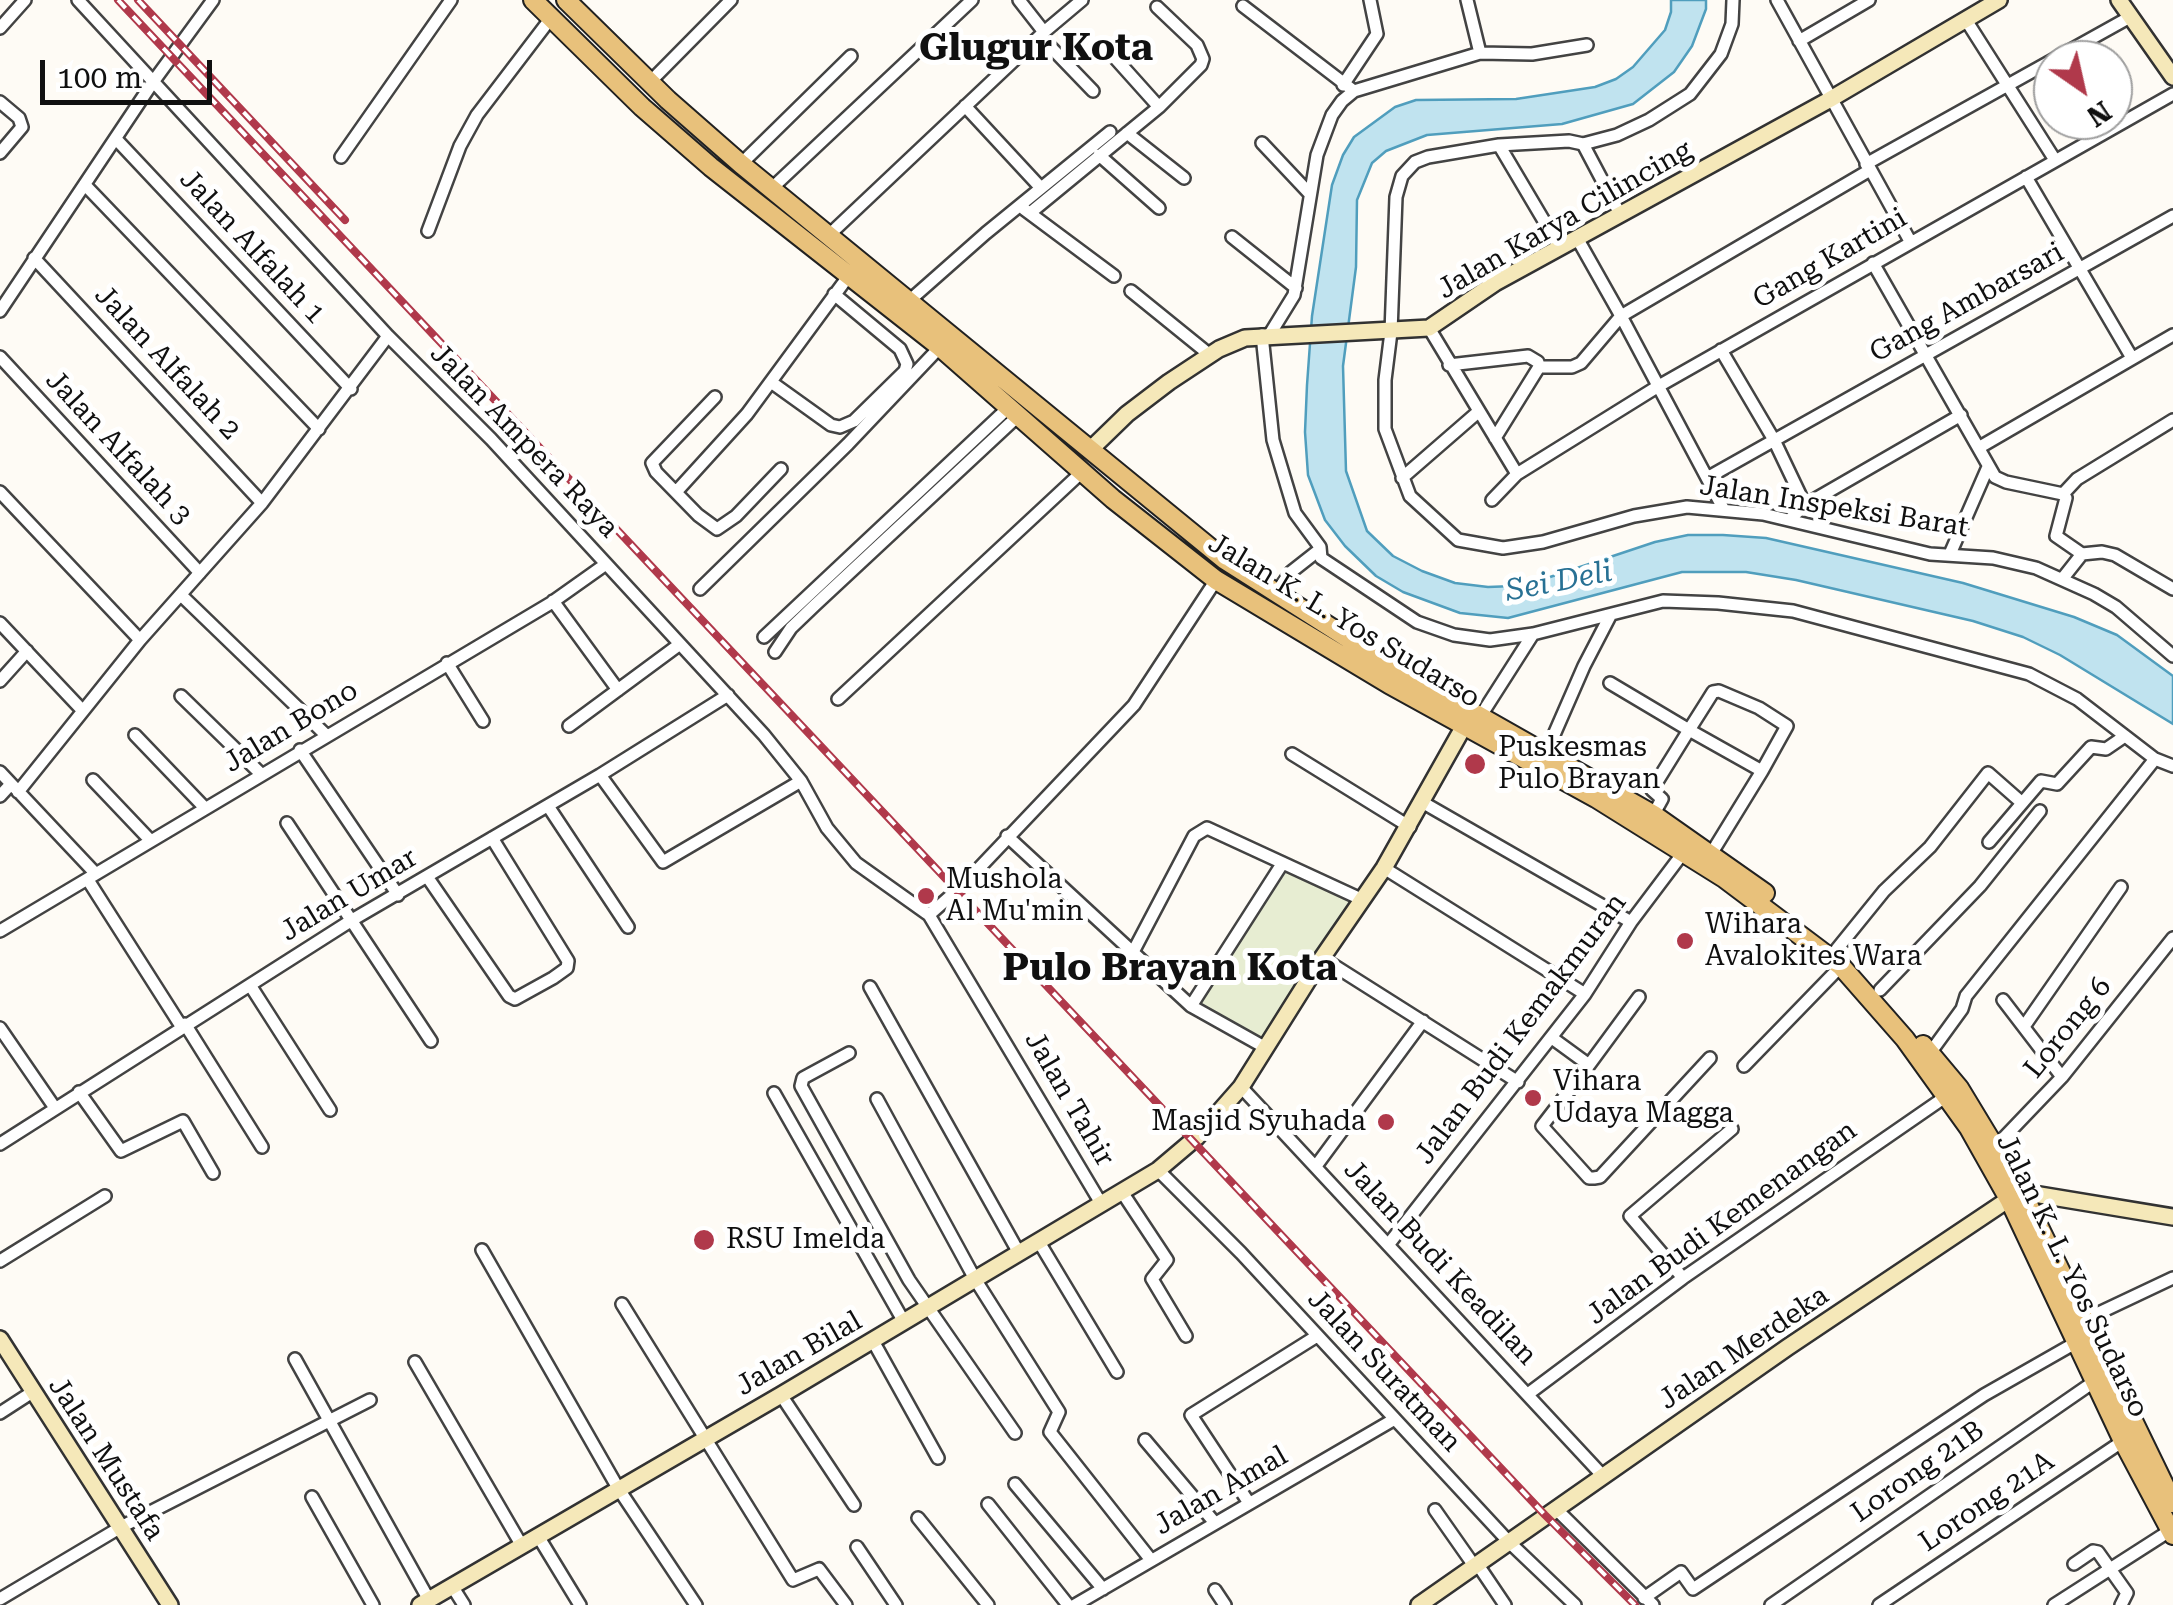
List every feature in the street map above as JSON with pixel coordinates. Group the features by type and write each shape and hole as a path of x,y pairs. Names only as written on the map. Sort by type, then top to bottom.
{"main road":[{"name":"Jalan K. L. Yos Sudarso","path":"533,0 711,167 856,268 1113,499 1216,580 1472,718 1546,753 1687,848 1880,990 1888,1011 1996,1146 2076,1342 2172,1532"},
{"name":"Jalan K. L. Yos Sudarso","path":"567,0 823,242"},
{"path":"551,18 567,0"},
{"path":"566,34 583,16"},
{"name":"Jalan K. L. Yos Sudarso","path":"856,268 910,301 1225,560 1596,798 1649,822"},
{"path":"1080,469 1096,451"},
{"name":"Jalan K. L. Yos Sudarso","path":"1687,848 1711,854 1813,928 1930,1053 2016,1195 2166,1470 2173,1503"}],"street":[{"path":"0,28 25,0"},
{"name":"Jalan Ampera Raya","path":"78,0 388,336 491,439 728,695 801,781 828,828 856,863 929,915"},
{"path":"0,311 213,0"},
{"path":"340,157 452,0"},
{"path":"650,82 732,0"},
{"path":"771,189 972,0"},
{"path":"1019,0 1042,34 1092,90"},
{"path":"823,242 1082,0"},
{"path":"1370,0 1377,34 1332,115 1317,155 1296,288 1266,335 1273,440 1291,504 1325,561 1417,622 1454,635 1490,640 1533,634 1663,602 1718,603 1793,612 2029,674 2077,699 2156,759 2173,766"},
{"path":"1467,0 1480,53"},
{"name":"Jalan Inspeksi Barat","path":"1733,0 1732,24 1721,54 1690,94 1617,136 1582,144 1569,141 1500,145 1420,159 1402,176 1396,196 1385,332 1385,429 1402,478 1420,508 1458,540 1503,548 1687,507 1789,520 1930,554 1993,558 2063,578 2116,608 2173,656"},
{"path":"1777,0 1910,242"},
{"path":"1799,41 1870,0"},
{"name":"Jalan Karya Cilincing","path":"1096,451 1127,414 1210,355 1245,338 1428,328 1495,283 1830,100 1999,0"},
{"path":"2119,0 2173,77"},
{"path":"1243,6 1349,88"},
{"path":"910,301 1128,133 1202,59 1197,45 1157,7"},
{"path":"1538,367 1580,363 1620,316 2008,83 2130,17"},
{"path":"428,231 460,146 477,116 551,18"},
{"path":"1966,20 2055,160"},
{"path":"1349,88 1480,53 1532,54 1588,45"},
{"path":"1107,49 1158,106"},
{"path":"741,164 851,56"},
{"name":"Gang Kartini","path":"1492,500 1516,474 1657,387 2173,94"},
{"path":"0,102 19,118 22,127 0,153"},
{"path":"965,106 1042,188"},
{"path":"1025,210 1042,188 1110,132"},
{"path":"1128,133 1184,178"},
{"name":"Jalan Alfalah 1","path":"116,139 350,389"},
{"path":"1262,143 1310,194"},
{"path":"1582,144 1620,214"},
{"path":"1500,145 1560,248"},
{"path":"1099,155 1159,208"},
{"path":"2026,177 2132,358"},
{"path":"86,186 319,429"},
{"path":"1025,210 1114,276"},
{"name":"Gang Ambarsari","path":"1707,478 2173,216"},
{"path":"1232,237 1296,288"},
{"path":"1578,238 1724,510"},
{"name":"Jalan Alfalah 2","path":"34,258 262,503"},
{"path":"1873,264 1997,479 2064,494"},
{"path":"676,492 746,414 856,268"},
{"path":"1131,290 1210,355"},
{"path":"771,382 830,425 840,426 854,421 904,372 907,364 900,348 834,294"},
{"path":"1428,328 1516,474"},
{"path":"1980,447 2173,335"},
{"path":"0,796 15,788 262,503 388,336"},
{"path":"700,589 940,347"},
{"path":"1721,350 1780,437 1805,504"},
{"path":"1449,365 1528,356 1538,362 1495,438"},
{"name":"Jalan Alfalah 3","path":"0,357 200,573"},
{"path":"715,397 652,463 656,472 698,515 714,528 720,528 781,469"},
{"path":"764,636 1013,412"},
{"path":"775,652 792,628 1013,412"},
{"path":"1402,478 1478,412"},
{"path":"1789,520 1805,504 1962,415"},
{"path":"2064,494 2077,480 2172,422"},
{"path":"1950,554 1988,467"},
{"path":"838,699 1080,469"},
{"path":"0,492 140,640"},
{"path":"2064,494 2056,536 2082,554"},
{"path":"1277,592 1290,572 1319,550"},
{"path":"2063,578 2082,554 2102,552 2115,555 2173,589"},
{"name":"Jalan Bono","path":"0,931 553,602 606,564"},
{"path":"929,915 964,884 1134,705 1216,580"},
{"path":"181,596 326,734"},
{"path":"553,602 618,690"},
{"path":"1546,753 1610,616"},
{"path":"0,623 83,711"},
{"path":"1472,718 1533,634"},
{"path":"569,726 680,644"},
{"path":"0,681 27,652"},
{"path":"448,664 484,721"},
{"path":"1610,683 1762,770"},
{"path":"1649,822 1662,799 1652,790 1717,690 1786,722 1787,730 1711,854"},
{"name":"Jalan Umar","path":"0,1144 352,920 728,695"},
{"path":"182,696 260,774"},
{"name":"Jalan Bilal","path":"424,1602 1158,1170 1197,1137 1241,1087 1410,827 1472,718"},
{"path":"135,734 204,807"},
{"path":"1989,842 2041,781 2057,784 2090,748 2106,749 2124,736"},
{"path":"300,750 398,895"},
{"path":"1292,754 1410,827"},
{"path":"1930,1053 1962,1010 1966,996 2156,759"},
{"path":"0,772 92,877 262,1147"},
{"path":"1744,1066 1839,958 1884,891 1937,839 1988,773 2021,802"},
{"path":"600,775 663,862 801,781"},
{"path":"93,780 150,840"},
{"path":"1422,802 1631,922"},
{"path":"548,806 628,927"},
{"path":"1880,990 1980,886 2040,812"},
{"path":"287,823 432,1041"},
{"path":"1133,952 1194,836 1207,828 1363,900"},
{"path":"1007,836 1191,1006 1266,1048"},
{"path":"428,878 509,996 515,1000 553,978 568,968 568,961 492,838"},
{"name":"Jalan Budi Kemakmuran","path":"1388,1245 1552,1038 1687,848"},
{"path":"1191,1006 1282,864"},
{"path":"1384,868 1585,994"},
{"path":"2025,1025 2121,887"},
{"name":"Jalan Tahir","path":"929,915 1102,1206"},
{"name":"Lorong 6","path":"1996,1146 2062,1077 2173,938"},
{"path":"1322,958 1518,1082"},
{"path":"250,985 330,1110"},
{"path":"870,987 1019,1253"},
{"path":"1639,997 1542,1126 1589,1178 1600,1177 1710,1058"},
{"path":"2003,1000 2062,1077"},
{"path":"1316,1166 1423,1021"},
{"path":"0,1028 55,1108"},
{"path":"1552,1038 1589,1065"},
{"path":"849,1053 803,1078 801,1086 896,1257 1015,1432"},
{"name":"Jalan Budi Keadilan","path":"1241,1087 1602,1476"},
{"path":"79,1092 122,1151 183,1121 213,1173"},
{"name":"Jalan Budi Kemenangan","path":"1528,1394 1683,1278 1953,1092"},
{"path":"774,1093 904,1322"},
{"path":"877,1100 976,1279 1059,1412 1050,1432 1152,1560"},
{"path":"1683,1278 1630,1216 1732,1129"},
{"name":"Jalan Suratman","path":"1158,1170 1509,1542 1574,1605"},
{"path":"1122,1192 1168,1260 1152,1279 1186,1336"},
{"path":"2016,1195 2173,1218"},
{"name":"Jalan Merdeka","path":"1422,1604 1555,1508 2016,1195"},
{"path":"0,1260 105,1196"},
{"path":"1039,1242 1117,1372"},
{"path":"482,1250 618,1488 696,1605"},
{"path":"2084,1320 2173,1278"},
{"path":"622,1304 794,1580 814,1569 823,1571 846,1605"},
{"path":"1250,1504 1190,1416 1317,1336"},
{"name":"Jalan Mustafa","path":"0,1340 170,1605"},
{"path":"872,1341 938,1458"},
{"path":"1555,1508 1648,1601 1682,1572 1693,1590 1984,1395 2076,1342"},
{"path":"296,1359 424,1602"},
{"path":"415,1362 522,1546"},
{"name":"Lorong 21B","path":"1771,1605 2094,1381"},
{"path":"0,1412 34,1392"},
{"path":"781,1395 854,1505"},
{"path":"0,1599 121,1528 370,1400"},
{"name":"Jalan Amal","path":"1079,1604 1393,1420"},
{"path":"1145,1440 1215,1523"},
{"name":"Lorong 21A","path":"1879,1605 2123,1441"},
{"path":"1015,1484 1103,1589"},
{"path":"312,1497 373,1605"},
{"path":"988,1504 1079,1604"},
{"path":"1435,1510 1505,1605"},
{"path":"918,1518 988,1605"},
{"path":"2054,1605 2172,1532"},
{"path":"538,1536 580,1605"},
{"path":"857,1548 896,1605"},
{"path":"2074,1564 2096,1551 2126,1593 2120,1605"},
{"path":"452,1586 464,1605"},
{"path":"1215,1590 1224,1605"}],"green space":[{"path":"1286,872 1354,903 1263,1041 1200,1003"}],"water":[{"name":"Sei Deli","path":"1671,0 1706,0 1706,9 1692,46 1674,72 1633,104 1562,124 1427,135 1386,151 1372,163 1357,200 1356,267 1343,366 1346,471 1367,531 1393,556 1422,571 1455,583 1488,587 1541,580 1688,535 1766,538 1963,583 2074,617 2117,635 2173,676 2173,724 2023,637 1973,621 1746,572 1682,572 1508,618 1460,613 1403,592 1376,576 1325,520 1308,475 1305,432 1312,316 1332,185 1354,137 1395,107 1416,100 1516,99 1595,87 1616,79 1633,67 1665,30"}],"railway":[{"path":"118,0 1545,1515 1635,1605"},
{"path":"138,0 345,220"}],"place":[{"name":"Puskesmas Pulo Brayan","path":"1475,764"},
{"name":"Mushola Al Mu'min","path":"926,896"},
{"name":"Wihara Avalokites Wara","path":"1685,941"},
{"name":"Vihara Udaya Magga","path":"1533,1098"},
{"name":"Masjid Syuhada","path":"1386,1122"},
{"name":"RSU Imelda","path":"704,1240"}],"district":[{"name":"Glugur Kota","path":"1036,49"},
{"name":"Pulo Brayan Kota","path":"1170,969"}]}
